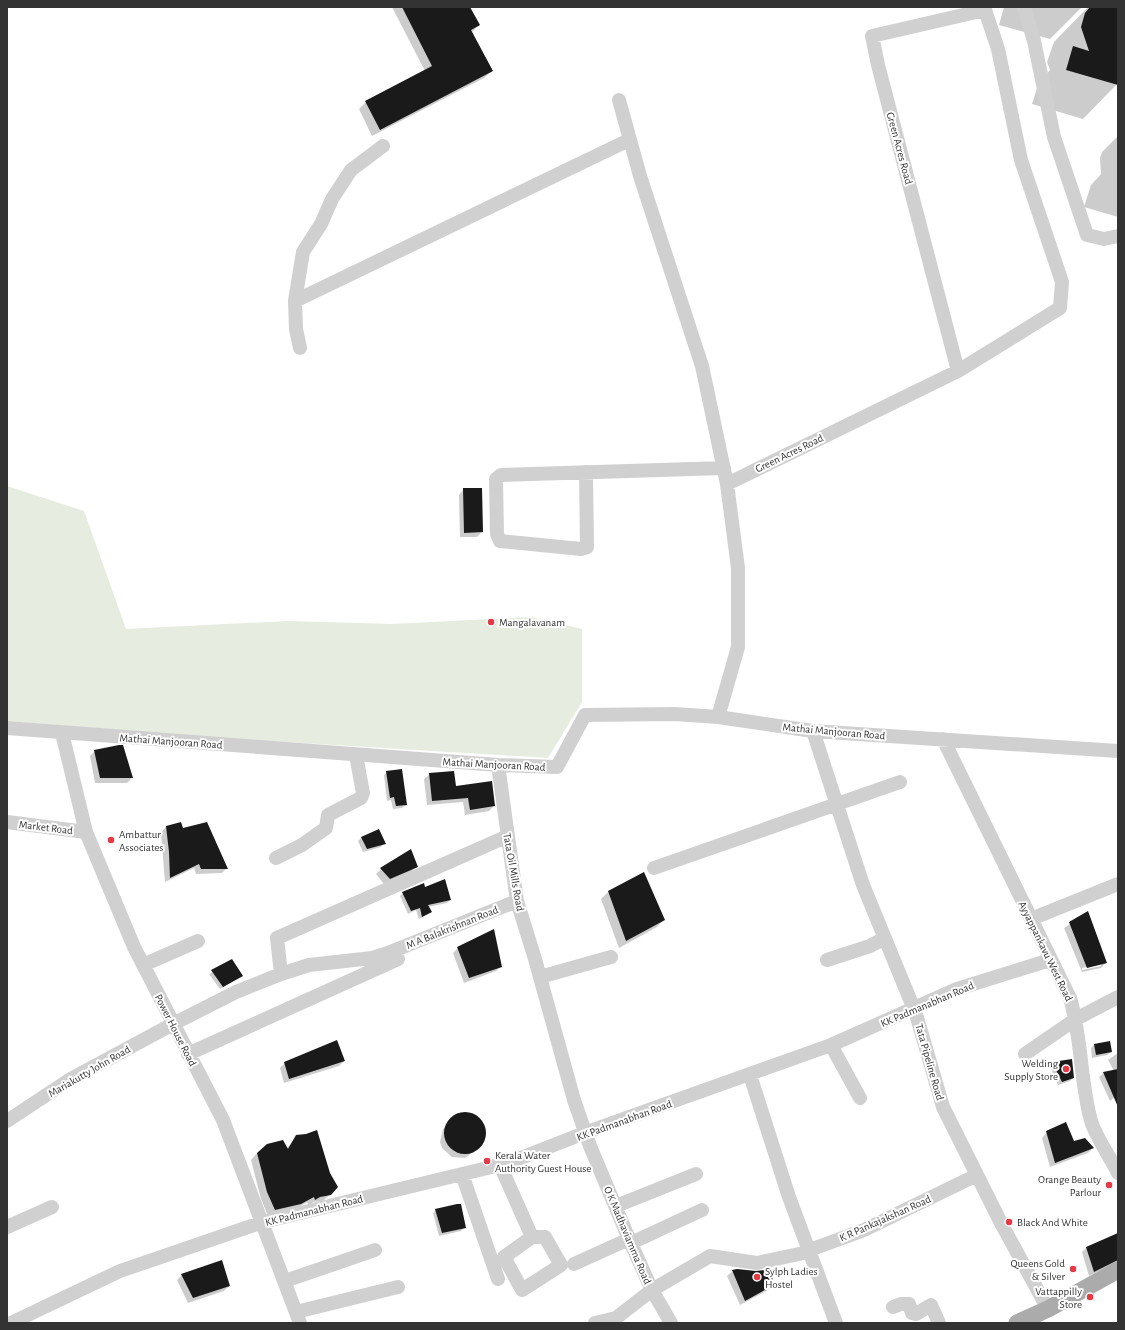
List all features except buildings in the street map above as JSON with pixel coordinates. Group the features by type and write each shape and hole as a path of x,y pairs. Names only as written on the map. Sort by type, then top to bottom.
{"main road":[{"path":"1017,1323 1044,1315 1118,1270"}],"street":[{"path":"1024,7 1034,41 1054,137 1087,235 1104,239 1118,236"},
{"name":"Green Acres Road","path":"727,484 958,371 1060,308 1062,282 1020,160 998,49 984,8 872,36 878,65 958,371"},
{"path":"620,100 629,140 702,366 727,484 738,568 738,647 718,717"},
{"path":"295,301 629,140"},
{"path":"300,348 296,329 295,301 303,252 321,224 332,199 351,170 383,146"},
{"path":"586,472 588,547 581,549 500,541 497,534 496,479 501,475 586,472 724,468"},
{"name":"Mathai Manjooran Road","path":"7,728 498,766 558,767 586,715 675,714 718,717 813,731 943,738 1118,752"},
{"name":"Tata Pipeline Road","path":"813,731 863,885 913,1008 943,1107 1044,1315"},
{"name":"Power House Road","path":"62,733 86,832 143,965 172,1024 223,1120 298,1317"},
{"name":"Ayyappankavu West Road","path":"943,738 1050,960 1070,998 1076,1019 1079,1060 1092,1122 1118,1173"},
{"path":"276,858 302,845 326,828 328,815 332,811 361,798 363,793 356,755"},
{"name":"Tata Oil Mills Road","path":"498,766 517,901 574,1100 588,1139"},
{"path":"654,868 900,782"},
{"name":"Market Road","path":"7,822 86,832"},
{"path":"282,974 277,938 508,836"},
{"path":"1031,919 1118,884"},
{"name":"M A Balakrishnan Road","path":"393,956 517,901"},
{"path":"827,960 870,946 885,938"},
{"path":"143,965 198,941"},
{"path":"188,1054 393,956"},
{"name":"Mariakutty John Road","path":"7,1121 68,1080 172,1024 236,992 309,965 393,956"},
{"path":"540,977 611,956"},
{"name":"KK Padmanabhan Road","path":"11,1323 120,1271 263,1222 500,1165 588,1139 750,1075 832,1045 957,989 1050,960"},
{"path":"1025,1054 1076,1019 1118,997"},
{"path":"832,1045 860,1098"},
{"path":"750,1075 766,1127 809,1251 836,1323"},
{"name":"O K Madhaviamma Road","path":"588,1139 652,1290 671,1323"},
{"path":"500,1165 532,1237"},
{"path":"462,1174 498,1279"},
{"path":"616,1206 696,1174"},
{"name":"K R Pankajakshan Road","path":"595,1323 616,1318 652,1290 710,1256 757,1263 809,1251 864,1230 977,1175"},
{"path":"7,1227 52,1207"},
{"path":"574,1264 702,1210"},
{"path":"285,1281 375,1250"},
{"path":"298,1317 398,1287"},
{"path":"893,1307 901,1304 909,1304 912,1313 916,1314 931,1305 939,1323"}],"shaded area":[{"name":"Mangalavanam","path":"7,486 84,511 126,629 288,621 393,624 531,617 582,629 582,702 548,758 207,737 7,721"}],"place":[{"name":"Mangalavanam","path":"491,622"},
{"name":"Ambattur Associates","path":"111,840"},
{"name":"Welding Supply Store","path":"1066,1069"},
{"name":"Kerala Water Authority Guest House","path":"487,1161"},
{"name":"Orange Beauty Parlour","path":"1109,1185"},
{"name":"Black And White","path":"1009,1222"},
{"name":"Queens Gold & Silver","path":"1073,1269"},
{"name":"Sylph Ladies Hostel","path":"757,1277"},
{"name":"Vattappilly Store","path":"1090,1297"}]}
